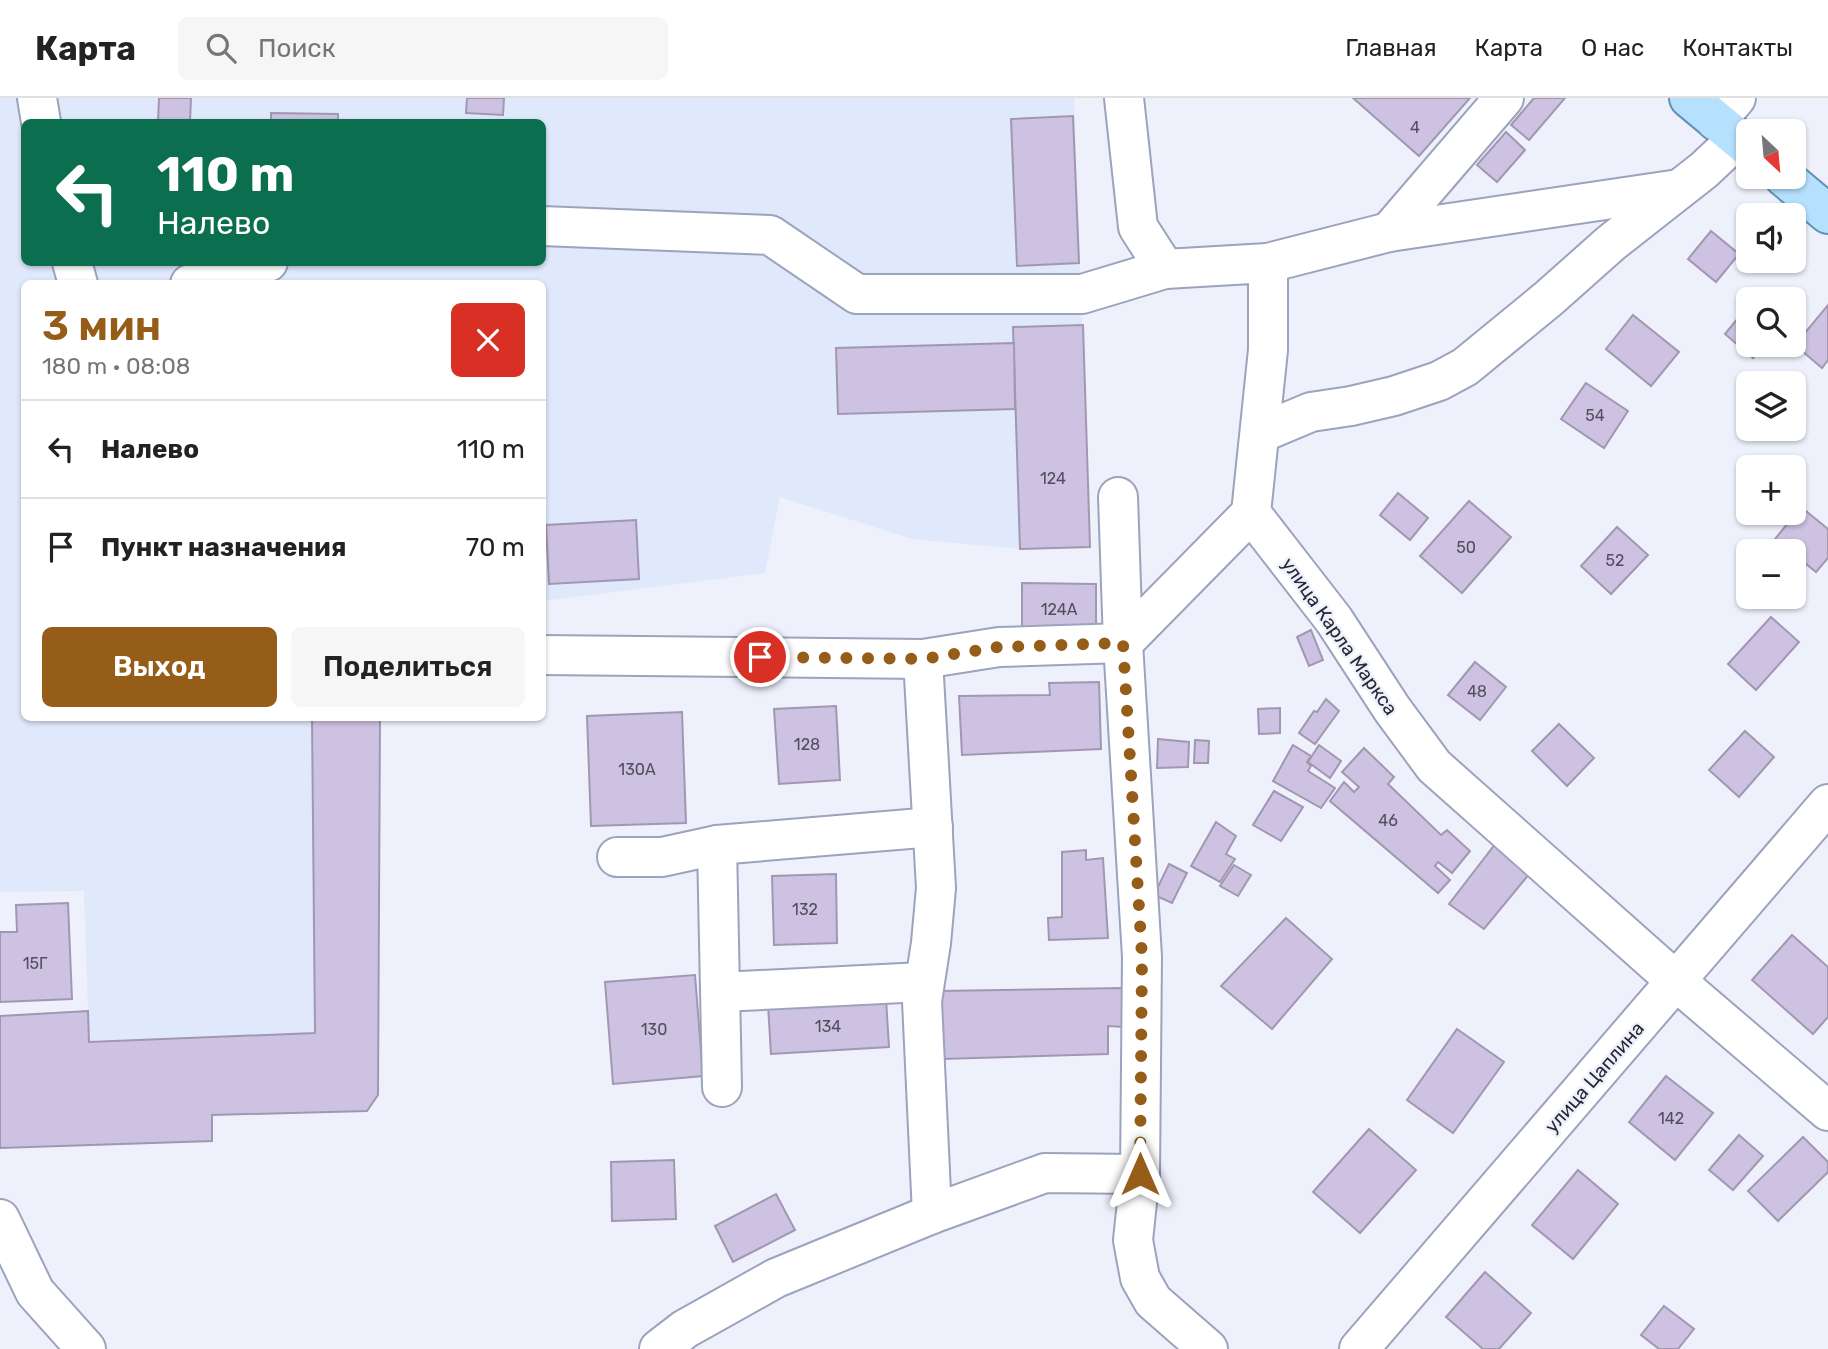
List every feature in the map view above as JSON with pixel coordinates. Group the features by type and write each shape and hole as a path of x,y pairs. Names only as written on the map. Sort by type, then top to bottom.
{"main road":[{"path":"1798,189 1828,214"}],"street":[{"path":"37,98 40,119"},
{"path":"1124,98 1138,226 1165,269"},
{"path":"1389,232 1504,98"},
{"path":"1261,433 1311,412 1351,406 1438,382 1465,367 1679,189 1725,120"},
{"path":"546,226 770,235 857,294 1083,294 1165,269 1268,263 1389,232 1679,189"},
{"path":"546,655 923,659 999,647 1123,643 1251,513 1268,350 1268,263"},
{"path":"204,280 254,266"},
{"path":"1118,497 1123,643 1142,957 1140,1174 1133,1240 1140,1278 1153,1301 1208,1349"},
{"name":"улица Карла Маркса","path":"1251,513 1334,620 1392,709 1434,766 1677,982 1828,1111"},
{"path":"923,659 936,887 922,1001 932,1214"},
{"name":"улица Цаплина","path":"1359,1349 1828,804"},
{"path":"617,857 662,858 717,845 933,827"},
{"path":"717,845 722,1087"},
{"path":"721,992 923,982"},
{"path":"659,1349 685,1329 776,1278 932,1214 1045,1173 1140,1174"},
{"path":"0,1219 35,1293 86,1349"}],"shaded area":[{"path":"0,98 1074,98 1090,547 1020,549 912,539 780,497 765,573 546,601 546,280 21,280 21,721 380,721 378,1095 367,1111 212,1115 212,1141 0,1148 0,1016 88,1010 84,891 0,892"}],"building":[{"path":"159,98 191,98 190,119 158,119"},
{"path":"467,98 504,98 503,115 466,113"},
{"path":"1353,98 1470,98 1419,156"},
{"path":"1534,98 1565,98 1529,140 1511,125"},
{"path":"271,113 338,114 338,119 271,119"},
{"path":"1073,116 1079,263 1017,266 1011,119"},
{"path":"1506,132 1525,150 1497,182 1477,165"},
{"path":"1711,231 1736,252 1736,258 1716,282 1688,259"},
{"path":"1828,305 1828,360 1822,368 1806,354 1806,332"},
{"path":"1633,315 1679,352 1651,386 1606,349"},
{"path":"1736,321 1736,343 1725,334"},
{"path":"1083,325 1090,547 1020,549 1013,327"},
{"path":"1014,343 1015,409 838,414 836,348"},
{"path":"1586,383 1628,411 1604,448 1561,419"},
{"path":"1398,493 1428,518 1410,540 1380,515"},
{"path":"1469,501 1511,537 1462,593 1420,556"},
{"path":"1806,511 1828,529 1828,558 1816,572 1806,564 1806,539 1775,539 1786,525 1806,525"},
{"path":"636,520 639,579 549,584 546,525"},
{"path":"1617,527 1648,555 1611,594 1581,566"},
{"path":"1022,583 1096,584 1096,634 1022,634"},
{"path":"1771,617 1799,642 1756,690 1728,664"},
{"path":"1311,630 1323,660 1309,666 1297,637"},
{"path":"1475,662 1506,687 1480,720 1448,695"},
{"path":"1099,682 1101,749 962,755 959,696 1050,695 1049,683"},
{"path":"1326,699 1339,711 1315,744 1299,733"},
{"path":"836,706 840,780 779,784 774,709"},
{"path":"1280,708 1280,733 1259,734 1258,709"},
{"path":"682,712 686,823 591,826 587,716"},
{"path":"312,721 380,721 378,1095 367,1111 212,1115 212,1141 0,1148 0,1016 88,1011 89,1042 315,1033"},
{"path":"1559,724 1594,758 1567,786 1532,751"},
{"path":"1745,731 1774,757 1739,797 1709,770"},
{"path":"1158,739 1189,742 1188,767 1157,768"},
{"path":"1195,740 1209,741 1208,763 1194,763"},
{"path":"1293,745 1311,756 1307,762 1311,766 1308,771 1335,788 1321,808 1273,781"},
{"path":"1319,745 1341,761 1330,778 1308,762"},
{"path":"1364,748 1394,777 1388,784 1441,835 1447,830 1470,851 1452,873 1438,862 1435,866 1450,880 1438,893 1330,801 1344,782 1354,792 1359,787 1342,772"},
{"path":"1274,791 1303,807 1281,841 1253,825"},
{"path":"1216,822 1236,836 1226,854 1235,859 1220,882 1191,866"},
{"path":"1496,843 1530,873 1484,929 1449,904"},
{"path":"1086,850 1086,860 1103,858 1108,938 1049,940 1048,918 1062,917 1062,852"},
{"path":"1169,864 1187,873 1172,903 1154,895"},
{"path":"1234,865 1251,875 1238,896 1220,886"},
{"path":"836,874 837,943 774,945 772,876"},
{"path":"68,903 72,999 0,1002 0,932 17,932 16,905"},
{"path":"1286,918 1332,959 1272,1029 1221,986"},
{"path":"1792,935 1828,967 1828,1017 1813,1034 1752,980"},
{"path":"695,975 703,1076 613,1084 605,982"},
{"path":"1123,988 1124,1027 1108,1026 1108,1054 942,1059 938,991"},
{"path":"886,999 889,1047 771,1054 768,1005"},
{"path":"1457,1029 1504,1062 1453,1133 1407,1100"},
{"path":"1666,1076 1713,1113 1675,1160 1629,1122"},
{"path":"1369,1129 1416,1170 1360,1233 1313,1192"},
{"path":"1739,1135 1763,1156 1733,1190 1709,1170"},
{"path":"1803,1137 1828,1162 1828,1172 1778,1221 1748,1191"},
{"path":"674,1160 676,1219 612,1221 611,1162"},
{"path":"1578,1170 1618,1204 1573,1259 1532,1225"},
{"path":"776,1194 795,1230 733,1262 715,1226"},
{"path":"1485,1272 1531,1313 1499,1349 1483,1349 1446,1317"},
{"path":"1664,1306 1694,1329 1678,1349 1659,1349 1641,1335"}],"route":[{"path":"760,657 923,659 999,647 1123,643 1142,957 1140,1174"}]}
